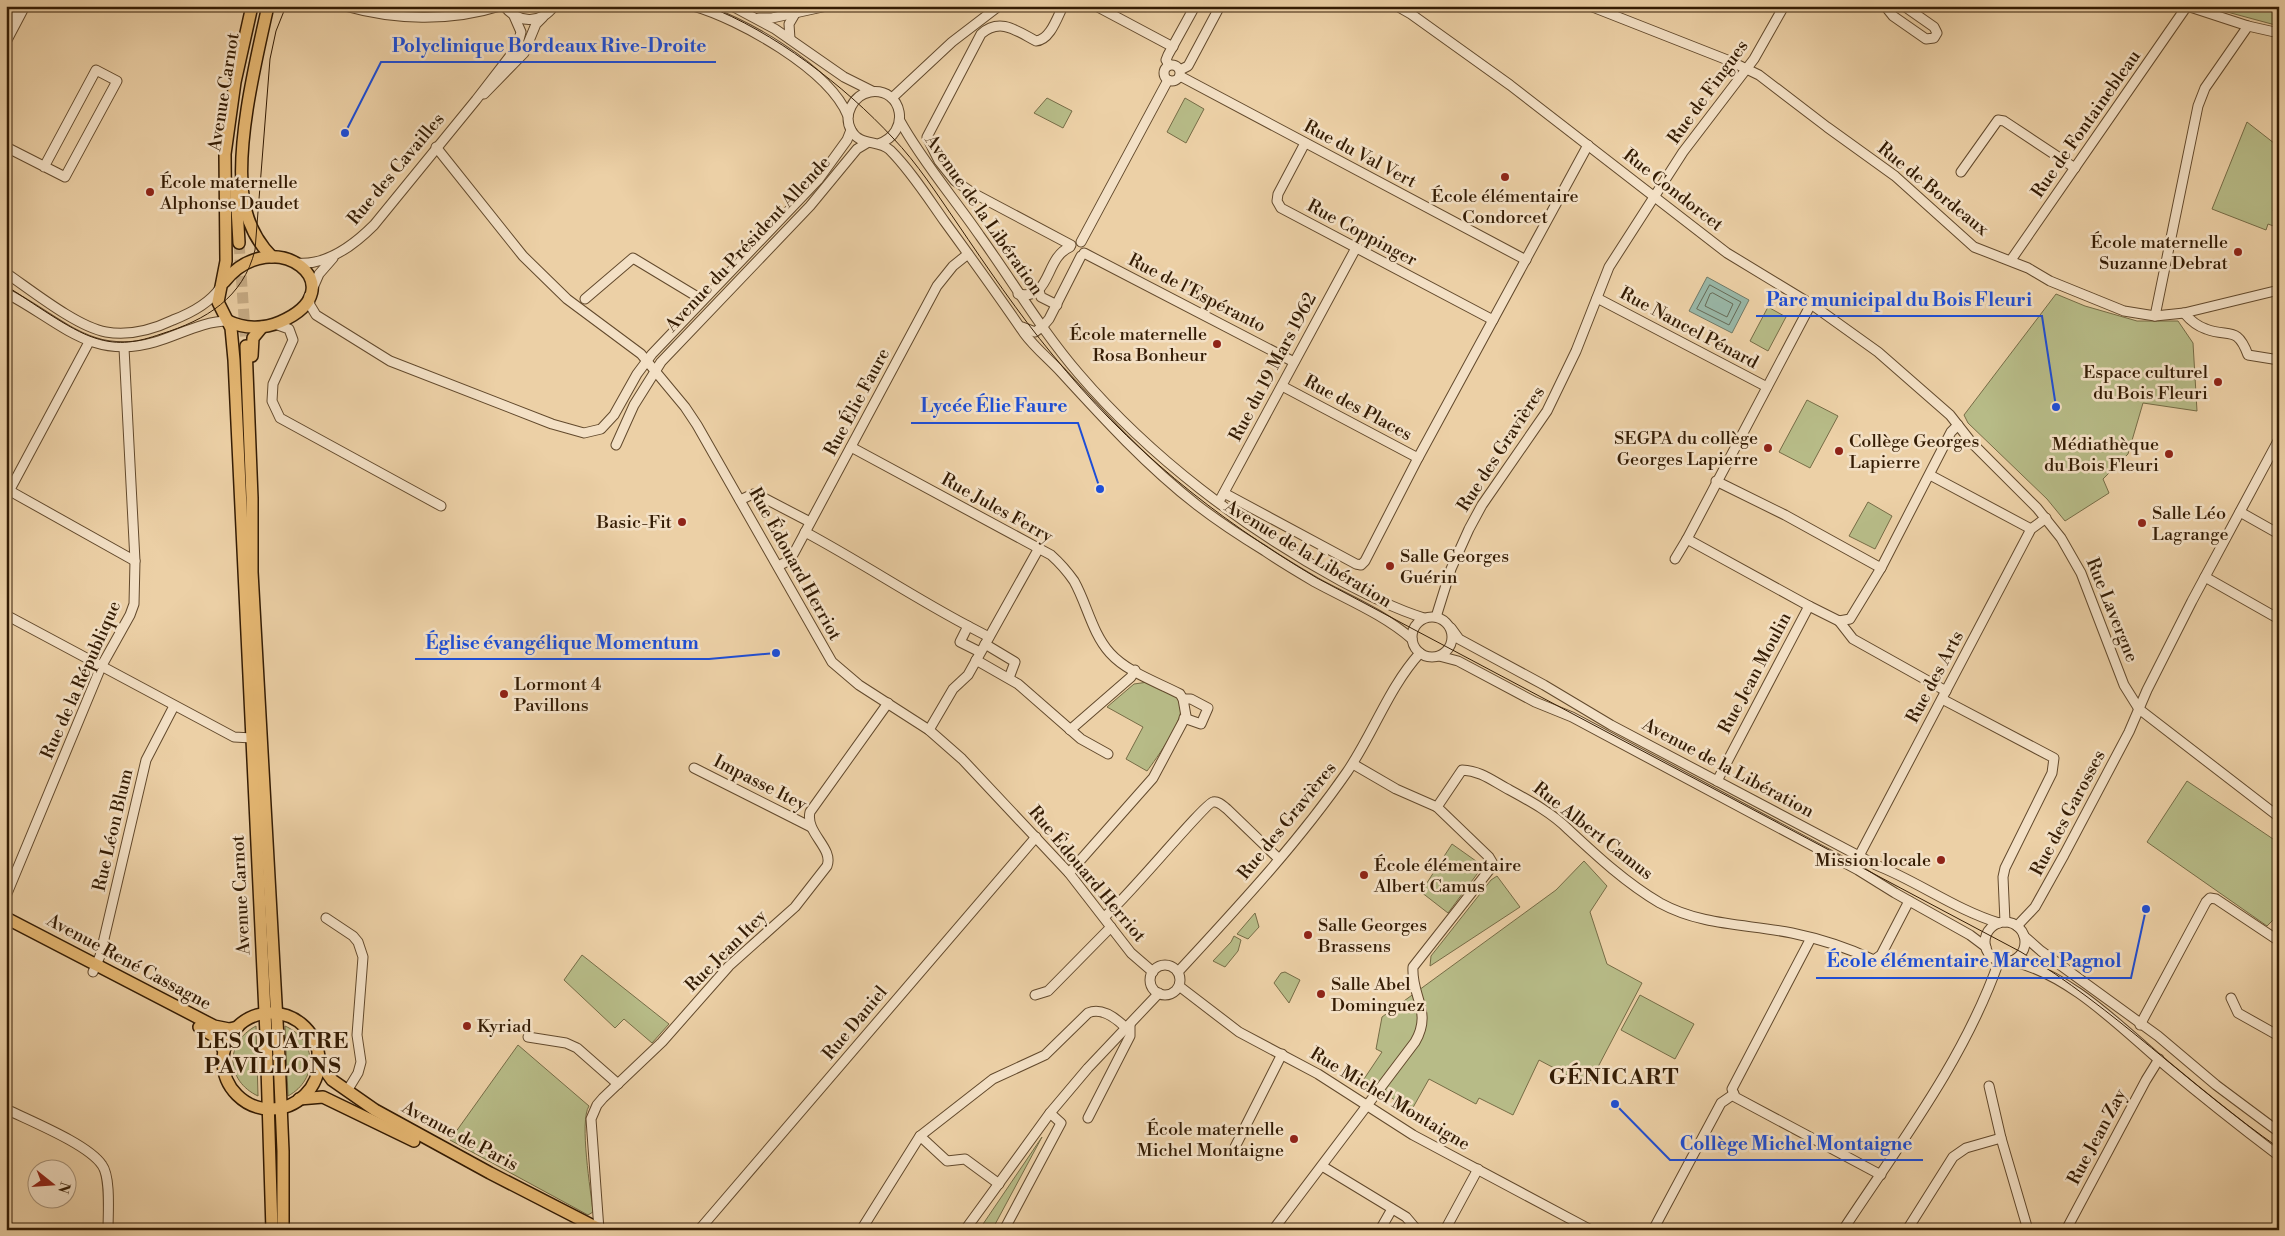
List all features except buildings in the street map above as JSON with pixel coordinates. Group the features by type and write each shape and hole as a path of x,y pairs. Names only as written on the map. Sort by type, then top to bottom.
{"main road":[{"path":"245,573 232,334 228,321 219,307 227,245 224,186 226,145 236,82 252,6"},
{"name":"Avenue Carnot","path":"256,6 235,119 231,154 236,243 237,153 247,84 262,6"},
{"path":"268,6 247,119 242,154 242,184 249,221 256,237 272,257"},
{"path":"222,286 238,268 251,262 272,257 297,262 311,277 310,294 298,311 275,324 262,327 241,326 228,321"},
{"path":"256,603 258,498 252,342 262,327"},
{"path":"245,573 246,499 243,346 252,498 252,572 256,603"},
{"name":"Avenue Carnot","path":"245,573 272,1230"},
{"name":"Avenue Carnot","path":"256,603 263,779 279,1057 283,1230"},
{"name":"Avenue René Cassagne","path":"6,918 211,1034 217,1038 224,1051"},
{"name":"Avenue René Cassagne","path":"6,926 214,1026 229,1029 238,1027"},
{"path":"277,1013 264,1013 250,1018 232,1034 224,1051 226,1075 233,1089 245,1101 268,1108 280,1107 300,1099 315,1079 318,1067 318,1054"},
{"name":"Avenue de Paris","path":"277,1013 292,1018 305,1027 314,1039 326,1074 347,1090 410,1130 600,1230"},
{"name":"Avenue de Paris","path":"300,1099 324,1098 409,1139 584,1230"}],"street":[{"path":"6,24 16,6"},
{"path":"6,42 25,6"},
{"path":"345,6 376,14 424,17 471,12 500,6"},
{"path":"504,6 514,16 523,20 534,20 543,17"},
{"name":"Rue des Cavailles","path":"476,100 494,86 524,53 536,24 554,6"},
{"path":"692,6 751,29 783,50 832,93 845,108 851,130 855,136 867,143 878,144 892,136 900,121 900,113 892,98 886,94 873,92 844,77 757,18 732,6"},
{"path":"757,18 772,18 827,6"},
{"path":"892,98 952,42 999,6"},
{"path":"1063,6 1047,37 1042,41 1036,41 1003,25 995,25 981,34 927,137 939,161 955,181 973,193 1070,246 1074,256 1082,254"},
{"path":"1096,6 1172,47"},
{"path":"1168,80 1164,74 1168,65 1166,60 1195,6"},
{"path":"1168,80 1173,81 1188,66 1220,6"},
{"name":"Rue Condorcet","path":"1397,6 1510,85 1655,195 1727,253 1811,304 1878,352 1930,396"},
{"name":"Rue de Bordeaux","path":"1590,6 1746,68 1759,75 1895,176 1974,247 2011,260 2050,282 2124,311 2154,316 2184,313 2279,290"},
{"name":"Rue de Fingues","path":"1655,195 1683,152 1762,46 1784,6"},
{"path":"1887,7 1893,16 1926,39 1934,38 1937,33 1934,27 1904,6"},
{"path":"2187,6 2248,26 2279,33"},
{"name":"Rue de Fontainebleau","path":"2011,260 2187,6"},
{"path":"790,39 789,24 796,12"},
{"name":"Rue des Cavailles","path":"310,294 321,270 336,254 374,225 517,47 521,32 514,16"},
{"path":"2154,316 2198,106 2205,88 2248,26"},
{"path":"1168,65 1177,66 1180,73"},
{"path":"6,147 44,167 65,177 117,80 96,70 44,167"},
{"name":"Rue du Val Vert","path":"1180,73 1305,143 1526,260"},
{"path":"1081,242 1168,80"},
{"path":"848,117 850,108 858,98 873,92"},
{"path":"1961,172 1998,120 2004,121 2075,168"},
{"name":"Avenue de la Libération","path":"900,121 997,260 1018,294 1080,374 1140,438 1219,502 1271,540 1377,600 1424,618"},
{"name":"Avenue du Président Allende","path":"310,294 310,306 316,315 390,360 573,431 592,432 602,429 608,424 647,361 818,180 847,140 851,130"},
{"name":"Avenue du Président Allende","path":"616,445 625,420 654,370 810,206 857,149 867,143"},
{"name":"Rue Coppinger","path":"1305,143 1278,194 1277,201 1281,208 1493,320"},
{"name":"Avenue de la Libération","path":"878,144 889,150 910,174 1036,348 1132,448 1196,504 1264,551 1397,626 1412,640"},
{"path":"1224,493 1361,565 1365,561 1418,458 1588,145"},
{"name":"Rue Édouard Herriot","path":"436,147 528,261 567,299 602,324 647,361 690,414 832,662 849,678 929,730 962,759 1069,872 1131,953 1153,972"},
{"name":"Rue des Gravières","path":"1436,617 1451,569 1468,529 1482,505 1547,411 1576,352 1609,267 1655,195"},
{"path":"1018,294 1030,295 1039,291 1059,254 1076,241 1081,242"},
{"path":"1019,326 1031,332 1043,326 1057,305 1085,248 1081,242"},
{"name":"Rue du 19 Mars 1962","path":"1219,502 1356,248"},
{"name":"Rue des Cavailles","path":"297,262 313,263 336,254"},
{"name":"Rue Élie Faure","path":"778,566 788,561 806,532 937,286 953,266 968,254"},
{"name":"Rue de l'Espéranto","path":"1082,254 1294,362"},
{"path":"585,299 634,258 696,296 702,302"},
{"path":"6,273 89,326 104,332 120,334 141,332 191,312 212,298 222,286"},
{"path":"1039,291 1042,297 1057,305"},
{"path":"6,293 89,342 124,348 134,348 172,337 212,322 228,321"},
{"name":"Rue Nancel Pénard","path":"1596,298 1766,387"},
{"path":"1675,559 1811,304"},
{"path":"2184,313 2193,322 2206,330 2233,334 2243,341 2248,355 2279,360"},
{"path":"275,324 289,329 293,340 273,384 272,401 280,418 441,506"},
{"path":"89,342 8,494 135,561"},
{"name":"Rue de la République","path":"6,896 101,667 130,615 135,596 135,561 124,348"},
{"name":"Rue des Places","path":"1282,386 1418,458"},
{"name":"Rue Lavergne","path":"1930,396 1958,425 1983,456 2046,518 2061,538 2081,573 2124,685 2139,709 2279,817"},
{"path":"1839,620 1850,619 1881,568 1951,432 1958,425"},
{"path":"2139,709 2205,577 2279,439"},
{"name":"Rue Jules Ferry","path":"851,447 1039,548 1064,568 1074,582 1098,635 1110,653 1135,670 1180,694 1183,699 1191,699 1208,708 1200,724 1184,718"},
{"path":"1930,475 2031,529"},
{"path":"1716,481 1785,515 1881,568"},
{"path":"740,500 753,494 760,496 810,522"},
{"path":"2240,512 2279,534"},
{"name":"Rue des Arts","path":"1859,856 2031,529 2046,518"},
{"path":"806,532 855,559 921,601 968,626 982,648 1009,678 1081,739 1108,754"},
{"path":"1687,539 1809,606"},
{"path":"929,730 953,689 968,675 1039,548"},
{"path":"2205,577 2279,619"},
{"name":"Rue Jean Moulin","path":"1717,781 1809,606 1839,620"},
{"path":"6,616 234,737 252,738"},
{"path":"1436,617 1447,623 1451,628 1452,643 1444,653 1432,657 1420,653 1412,640 1414,629 1424,618 1436,617"},
{"path":"1839,620 1853,639 1944,695 2054,758 2052,773 2005,868 2002,922"},
{"path":"968,626 960,642 982,648 1015,662 1009,678"},
{"name":"Avenue de la Libération","path":"1451,628 1459,639 1544,685 1611,725 1876,865 1904,876 1981,916 2002,922"},
{"name":"Rue des Gravières","path":"1178,972 1316,816 1353,764 1404,674 1420,653"},
{"name":"Avenue de la Libération","path":"1438,656 1458,661 1535,702 1572,717 1858,870 1970,935 1986,947"},
{"path":"1070,730 1135,670"},
{"path":"1069,872 1153,778 1184,718 1183,699"},
{"path":"810,827 808,818 812,807 888,703"},
{"name":"Rue Léon Blum","path":"95,969 136,810 146,760 174,706"},
{"name":"Rue des Garosses","path":"2017,926 2028,916 2049,882 2130,732 2139,709"},
{"path":"1272,1230 1367,1107 1421,1032 1424,1018 1413,967 1490,869 1492,862 1437,807 1396,789 1353,764"},
{"name":"Impasse Itey","path":"694,768 810,827"},
{"name":"Rue Albert Camus","path":"1437,807 1462,770 1476,770 1540,808 1570,830 1578,840 1612,868 1653,898 1677,911 1696,919 1719,924 1791,933 1812,938"},
{"path":"1104,917 1177,840 1206,806 1213,802 1227,809 1279,859"},
{"name":"Rue Jean Itey","path":"600,1230 591,1119 597,1105 662,1042 729,966 796,907 805,896 829,860 810,827"},
{"name":"Rue Daniel","path":"699,1230 1036,837"},
{"path":"2140,1025 2206,902 2210,898 2216,899 2279,941"},
{"path":"1881,1174 1735,1097 1732,1089 1812,938 1844,946 1874,960 1878,959 1909,901"},
{"path":"326,918 353,936 358,942 363,957 357,1035 360,1068 347,1090"},
{"path":"2002,922 2017,926 2024,936 2041,952 2104,996 2140,1025 2158,1036 2216,1085 2279,1132"},
{"path":"2002,922 1987,934 1986,947 1989,953 1999,961 2010,961 2032,967 2060,982 2103,1012 2158,1060 2279,1156"},
{"path":"1035,996 1048,991 1111,927"},
{"path":"2010,961 2021,952 2025,943 2024,936"},
{"path":"1843,1230 1953,1063 1977,1018 1999,961"},
{"path":"1166,965 1171,966 1178,972 1179,986 1170,994 1158,993 1154,990 1150,981 1156,968 1166,965"},
{"name":"Rue Michel Montaigne","path":"1179,986 1239,1032 1318,1074 1413,1136 1591,1230"},
{"path":"965,1230 1050,1113 1088,1068 1158,993"},
{"path":"2231,998 2238,1013 2279,1036"},
{"path":"863,1229 920,1136 993,1079 1045,1055 1088,1013 1095,1010 1104,1012 1128,1027 1130,1036 1088,1118"},
{"path":"528,1037 566,1043 577,1048 618,1084"},
{"path":"1235,1147 1282,1054"},
{"name":"Rue Jean Zay","path":"2066,1230 2158,1060"},
{"path":"1988,1086 2028,1230"},
{"path":"1653,1230 1720,1103 1734,1094"},
{"path":"6,1109 83,1148 103,1165 107,1182 108,1230"},
{"path":"1004,1230 1061,1123 1050,1113"},
{"path":"920,1136 947,1161 964,1159 999,1184"},
{"path":"1907,1230 1953,1157 1966,1148 2001,1138"},
{"path":"1322,1166 1406,1217 1417,1230"},
{"path":"1445,1230 1478,1169"},
{"path":"1380,1230 1392,1209"}],"green space":[{"path":"2205,6 2279,6 2279,26"},
{"path":"1047,98 1072,111 1063,128 1034,113"},
{"path":"1185,98 1204,109 1186,143 1167,132"},
{"path":"2247,122 2279,147 2279,200 2273,211 2279,214 2279,228 2268,224 2266,230 2212,209"},
{"path":"2056,294 2085,306 2137,321 2178,321 2193,343 2197,411 2143,403 2128,454 2103,479 2109,493 2065,521 2047,499 1968,423 1964,415"},
{"path":"1768,307 1786,317 1768,351 1750,341"},
{"path":"1807,400 1838,416 1810,468 1779,452"},
{"path":"1868,502 1892,516 1875,549 1849,536"},
{"path":"1148,682 1174,695 1180,703 1181,709 1170,738 1147,771 1126,759 1143,727 1107,707 1134,684"},
{"path":"2187,781 2279,843 2279,914 2267,926 2147,842"},
{"path":"1452,844 1483,866 1448,913 1421,892"},
{"path":"1584,861 1607,886 1590,912 1607,964 1642,983 1588,1086 1539,1060 1513,1115 1479,1098 1476,1104 1429,1079 1411,1111 1364,1079 1382,1052 1376,1049 1382,1017 1556,890"},
{"path":"1497,876 1520,907 1430,966 1431,956 1491,880"},
{"path":"1255,913 1259,927 1248,939 1237,934"},
{"path":"1234,936 1241,940 1238,951 1225,967 1213,961 1231,942"},
{"path":"582,955 669,1024 652,1043 624,1019 615,1028 564,980"},
{"path":"1285,972 1300,980 1289,1003 1274,983 1281,973"},
{"path":"1640,995 1694,1024 1675,1059 1621,1030"},
{"path":"256,1026 258,1096 247,1089 240,1081 235,1072 233,1062 238,1042"},
{"path":"285,1026 296,1032 303,1040 310,1060 305,1080 298,1089 288,1096"},
{"path":"518,1045 589,1106 586,1114 585,1141 593,1212 588,1215 450,1140"},
{"path":"1042,1137 992,1230 979,1230"}],"water":[{"path":"1707,277 1749,300 1732,333 1689,311"}],"tunnel":[{"path":"239,243 246,346"}],"tram line":[{"path":"6,286 74,329 95,338 112,342 144,339 193,322 220,305 232,294 242,281 255,250 270,59 276,31 286,6"},
{"path":"707,6 732,17 782,45 830,80 874,118 919,168 1015,306 1081,388 1142,450 1208,505 1279,555 1317,578 2021,952 2055,974 2120,1022 2214,1099 2279,1148"}],"place":[{"name":"Polyclinique Bordeaux Rive-Droite","path":"345,133"},
{"name":"École élémentaire Condorcet","path":"1505,177"},
{"name":"École maternelle Alphonse Daudet","path":"150,192"},
{"name":"École maternelle Suzanne Debrat","path":"2238,252"},
{"name":"École maternelle Rosa Bonheur","path":"1217,344"},
{"name":"Espace culturel du Bois Fleuri","path":"2218,382"},
{"name":"Parc municipal du Bois Fleuri","path":"2056,407"},
{"name":"SEGPA du collège Georges Lapierre","path":"1768,448"},
{"name":"Collège Georges Lapierre","path":"1839,451"},
{"name":"Médiathèque du Bois Fleuri","path":"2169,454"},
{"name":"Lycée Élie Faure","path":"1100,489"},
{"name":"Basic-Fit","path":"682,522"},
{"name":"Salle Léo Lagrange","path":"2142,523"},
{"name":"Salle Georges Guérin","path":"1390,566"},
{"name":"Église évangélique Momentum","path":"776,653"},
{"name":"Lormont 4 Pavillons","path":"504,694"},
{"name":"Mission locale","path":"1941,860"},
{"name":"École élémentaire Albert Camus","path":"1364,875"},
{"name":"École élémentaire Marcel Pagnol","path":"2146,909"},
{"name":"Salle Georges Brassens","path":"1308,935"},
{"name":"Salle Abel Dominguez","path":"1321,994"},
{"name":"Kyriad","path":"467,1026"},
{"name":"Collège Michel Montaigne","path":"1615,1104"},
{"name":"École maternelle Michel Montaigne","path":"1294,1139"}],"district":[{"name":"LES QUATRE PAVILLONS","path":"273,1054"},
{"name":"GÉNICART","path":"1614,1077"}]}
